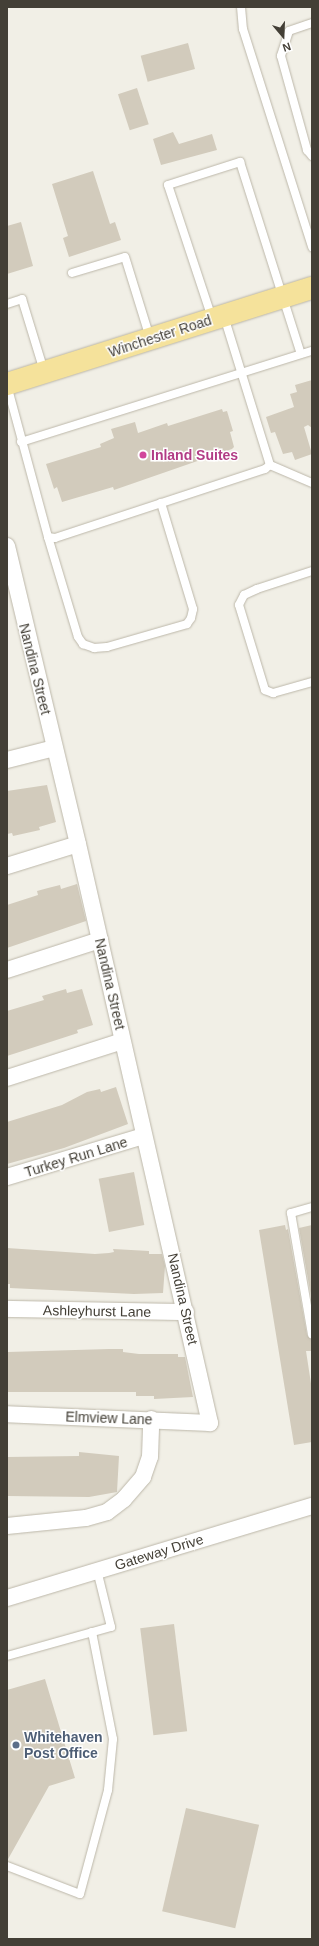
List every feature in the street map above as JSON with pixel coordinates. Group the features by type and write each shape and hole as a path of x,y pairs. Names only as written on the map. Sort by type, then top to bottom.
{"main road":[{"name":"Winchester Road","path":"7,384 312,288"}],"street":[{"name":"Nandina Street","path":"7,546 78,844 210,1422"},
{"path":"7,760 54,748"},
{"path":"7,866 78,844"},
{"path":"7,970 100,940"},
{"path":"7,1078 122,1041"},
{"name":"Turkey Run Lane","path":"7,1177 144,1136"},
{"name":"Ashleyhurst Lane","path":"7,1309 186,1312"},
{"name":"Elmview Lane","path":"7,1414 210,1422"},
{"path":"7,1526 86,1518 107,1512 124,1499 143,1477 150,1457 151,1419"},
{"name":"Gateway Drive","path":"7,1598 312,1506"}],"lane":[{"path":"241,7 243,29 312,247"},
{"path":"312,23 289,31 281,56 306,150 312,156"},
{"path":"301,354 284,296 240,162 168,186 241,373 270,465 312,483"},
{"path":"72,273 125,257 150,339"},
{"path":"7,304 22,300 44,372"},
{"path":"21,442 312,351"},
{"path":"7,384 21,442 48,537 78,637 83,644 94,648 107,647 187,624 192,618 192,609 161,503"},
{"path":"48,537 55,538 265,469 270,465"},
{"path":"312,571 256,589 244,595 239,605 265,690 273,693 312,682"},
{"path":"312,1207 291,1213 312,1334"},
{"path":"7,1656 111,1627 97,1570"},
{"path":"7,1866 80,1894 108,1790 113,1738 92,1632"}],"building":[{"path":"188,43 195,69 148,82 141,56"},
{"path":"137,88 149,124 130,130 118,94"},
{"path":"173,132 179,144 212,134 217,150 161,165 153,139"},
{"path":"93,171 110,224 115,222 121,240 69,257 63,238 68,236 52,184"},
{"path":"21,222 33,266 7,274 7,226"},
{"path":"312,380 312,428 308,425 304,427 312,454 295,460 292,452 283,454 275,432 271,433 266,417 294,407 290,394 297,392 295,385"},
{"name":"Inland Suites","path":"222,409 223,412 227,411 233,431 230,432 234,447 232,449 114,490 113,487 62,502 57,487 54,489 46,464 101,447 100,444 114,438 111,429 135,422 138,433 167,423 168,426"},
{"path":"47,785 56,822 39,827 40,830 13,836 12,833 7,834 7,791"},
{"path":"77,884 86,921 7,948 7,905 38,895 37,891 60,885 61,889"},
{"path":"66,989 67,993 82,989 93,1025 77,1030 78,1033 7,1056 7,1011 44,1000 42,996"},
{"path":"116,1087 128,1124 64,1148 7,1164 7,1122 62,1105 87,1092 100,1089 101,1092"},
{"path":"134,1172 144,1225 109,1232 99,1179"},
{"path":"285,1225 286,1230 288,1229 307,1335 312,1339 312,1351 306,1351 312,1390 312,1442 294,1445 259,1230"},
{"path":"312,1225 312,1302 299,1228"},
{"path":"7,1248 95,1254 114,1252 113,1249 149,1251 149,1254 162,1254 165,1266 163,1293 134,1294 10,1288 10,1284 7,1284"},
{"path":"123,1349 123,1352 139,1354 178,1354 178,1357 185,1357 193,1397 154,1399 154,1396 136,1396 136,1392 7,1392 8,1352"},
{"path":"79,1452 119,1456 117,1492 89,1497 7,1496 7,1457 79,1456"},
{"path":"174,1624 187,1731 153,1735 140,1628"},
{"path":"45,1679 75,1778 49,1786 7,1861 7,1690"},
{"path":"186,1808 259,1825 235,1928 162,1911"}],"place":[{"name":"Inland Suites","path":"143,455"},
{"name":"Whitehaven Post Office","path":"16,1745"}]}
